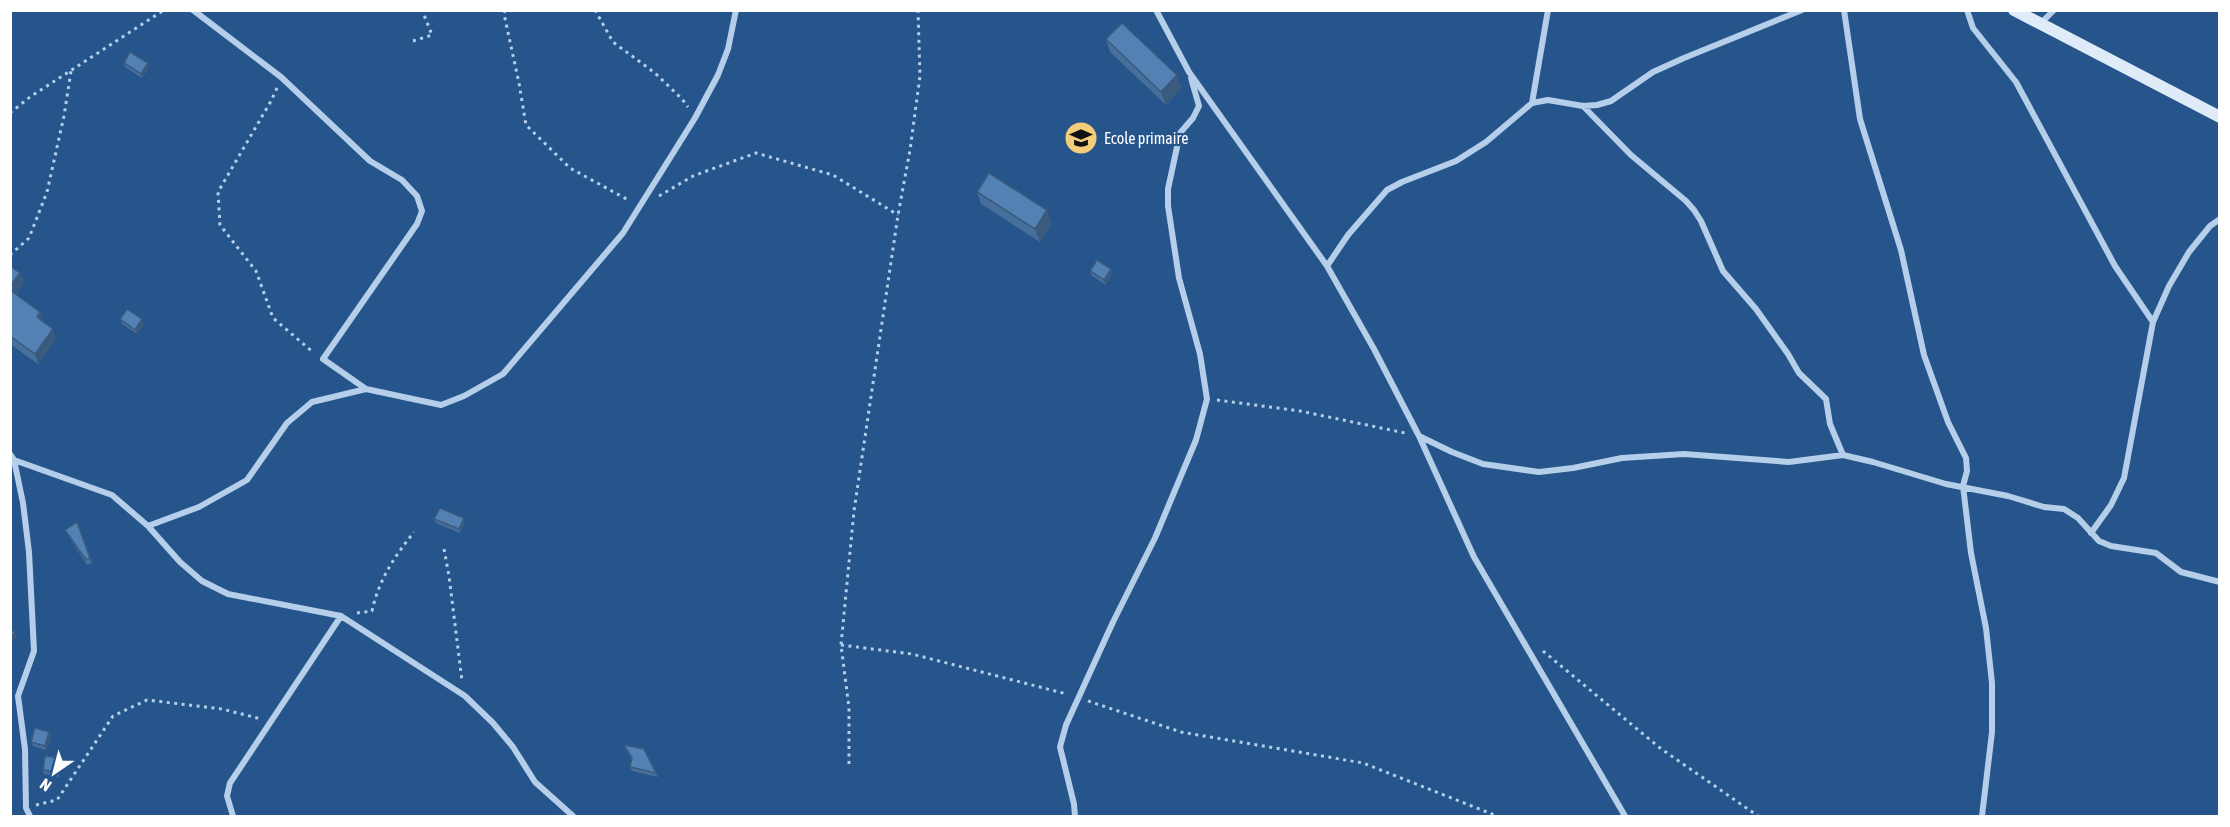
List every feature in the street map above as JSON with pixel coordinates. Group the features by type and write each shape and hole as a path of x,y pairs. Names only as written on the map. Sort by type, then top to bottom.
{"street":[{"path":"193,10 281,77 370,161 402,180 417,196 422,211 417,224 323,359 366,389 441,405 464,396 503,374 623,232 695,118 718,75 728,49 736,10"},
{"path":"1156,10 1189,72 1327,266 1374,349 1419,436 1474,558 1625,816"},
{"path":"1532,103 1548,10"},
{"path":"1327,266 1348,235 1387,190 1456,161 1486,142 1532,103 1548,100 1583,106 1611,101 1653,72 1731,37 1802,10"},
{"path":"1844,10 1860,119 1901,250 1924,355 1948,422 1966,458 1967,471 1964,486 1971,553 1986,628 1992,683 1992,732 1982,816"},
{"path":"1967,10 1973,28 2016,82 2115,266 2153,322"},
{"path":"2014,10 2220,117"},
{"path":"2040,24 2054,10"},
{"path":"1075,816 1060,747 1066,724 1155,538 1196,440 1207,399 1200,354 1179,278 1168,206 1168,189 1180,133 1193,118 1199,105 1189,72"},
{"path":"1583,106 1631,155 1694,210 1723,271 1767,325 1798,373 1826,399 1830,424 1843,455"},
{"path":"2091,533 2110,505 2124,478 2153,322 2169,286 2189,252 2210,226 2220,219"},
{"path":"148,526 199,507 247,480 287,423 312,402 366,389"},
{"path":"1419,436 1452,453 1483,464 1539,472 1622,458 1684,454 1789,462 1843,455 1932,480 2008,496 2044,507 2064,509 2078,518 2099,541 2111,546 2156,553 2181,572 2220,582"},
{"path":"12,457 112,495 148,526 194,575 228,594 341,616 465,696 493,723 513,747 535,782 573,816"},
{"path":"12,457 23,503 29,552 34,651 18,696 25,749 26,808 30,816"},
{"path":"233,816 227,796 230,783 341,616"}],"path":[{"path":"10,113 30,97 164,10"},
{"path":"413,41 432,35 422,10"},
{"path":"595,10 613,42 656,74 682,99 695,118"},
{"path":"849,764 849,708 841,645 860,468 920,76 918,10"},
{"path":"10,255 29,238 47,192 71,71"},
{"path":"281,77 271,101 218,192 220,225 256,271 273,318 323,359"},
{"path":"1207,399 1300,411 1419,436"},
{"path":"341,616 372,611 376,593 392,561 414,532"},
{"path":"444,549 465,696"},
{"path":"841,645 912,654 1077,697 1181,732 1363,763 1497,816"},
{"path":"1542,650 1660,748 1758,816"},
{"path":"26,808 57,800 113,716 147,700 222,709 271,722"}],"building":[{"path":"1122,23 1177,75 1161,92 1106,39"},
{"path":"130,52 148,63 141,74 124,63"},
{"path":"989,173 1047,210 1035,229 977,192"},
{"path":"1097,260 1111,269 1104,280 1090,271"},
{"path":"10,266 20,273 10,286"},
{"path":"10,290 40,312 37,317 53,329 35,354 10,336"},
{"path":"127,309 142,319 135,330 120,319"},
{"path":"440,508 464,518 459,529 434,519"},
{"path":"77,522 90,558 86,560 65,530"},
{"path":"35,728 49,732 45,746 31,742"},
{"path":"624,745 644,749 656,773 630,767 632,758"},
{"path":"45,756 60,758 58,772 43,770"}],"place":[{"name":"Ecole primaire","path":"1081,138"}]}
